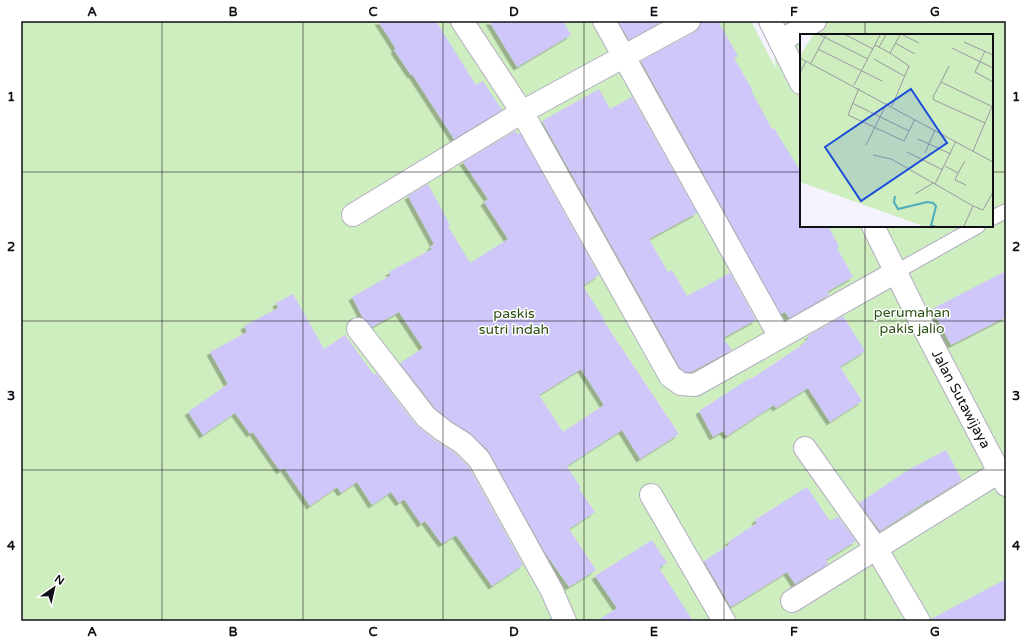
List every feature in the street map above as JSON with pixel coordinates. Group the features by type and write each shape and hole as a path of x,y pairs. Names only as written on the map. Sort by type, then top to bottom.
{"street":[{"path":"462,21 522,112 670,376 680,384 695,385 896,272"},
{"path":"604,21 625,56 780,337"},
{"path":"353,215 522,112 689,21"},
{"path":"770,21 800,81"},
{"path":"780,41 815,21"},
{"name":"Jalan Sutawijaya","path":"874,227 1002,478"},
{"path":"358,329 426,417 463,443 479,459 552,591 565,621"},
{"path":"805,448 876,548 919,621"},
{"path":"792,601 876,548 1002,478"},
{"path":"651,495 724,621"}],"lane":[{"path":"993,217 1006,210"},
{"path":"896,272 976,227"}],"green space":[{"name":"paskis sutri indah","path":"21,21 751,21 776,69 769,21 1006,21 1006,621 21,621"}],"building":[{"path":"378,21 436,21 476,85 483,81 502,110 454,139 412,74 411,75 394,50 396,49"},
{"path":"489,21 563,21 571,35 517,67"},
{"path":"618,21 663,21 629,40"},
{"path":"701,21 718,21 738,56 734,58 752,89 751,90 772,129 774,128 800,170 800,227 829,227 839,246 837,248 853,277 827,292 829,295 789,318 785,312 781,314 641,61 695,32 700,27"},
{"path":"599,89 610,109 632,97 697,213 649,239 668,272 672,270 687,296 730,273 756,320 723,338 732,350 691,372 685,372 680,368 542,121"},
{"path":"515,131 518,134 520,133 599,275 583,286 604,319 603,320 679,434 640,459 622,430 567,466 581,488 579,489 595,512 569,529 596,570 569,587 544,551 488,450 470,433 451,421 435,408 400,363 423,348 399,312 372,327 363,318 352,297 391,275 389,272 432,249 430,247 434,244 408,196 428,184 450,225 448,226 470,263 508,239 484,202 488,199 463,162","holes":["581,369 604,405 563,432 539,395"]},
{"path":"1006,271 1006,317 951,345 932,309"},
{"path":"293,294 324,349 345,335 374,375 376,373 416,425 436,441 455,453 469,467 523,565 492,586 456,535 442,544 425,521 421,524 404,499 399,503 391,492 372,505 357,482 341,493 337,487 310,506 284,468 280,471 253,432 250,434 235,413 203,435 188,412 228,384 210,352 247,332 244,326 278,308 276,303"},
{"path":"843,316 865,351 840,367 862,401 830,422 808,388 776,408 774,405 727,436 723,431 713,437 699,411 805,343 804,342 809,338 808,336"},
{"path":"946,450 962,480 880,531 859,503 908,470"},
{"path":"807,487 830,521 838,517 856,541 826,560 828,564 795,584 787,572 731,607 704,561 730,544 728,542 757,523 755,520"},
{"path":"652,540 667,563 659,568 693,621 597,621 617,608 595,576"},
{"path":"1006,579 1006,621 931,621 931,619"}],"park label":[{"name":"perumahan pakis jalio","path":"912,320"}]}
